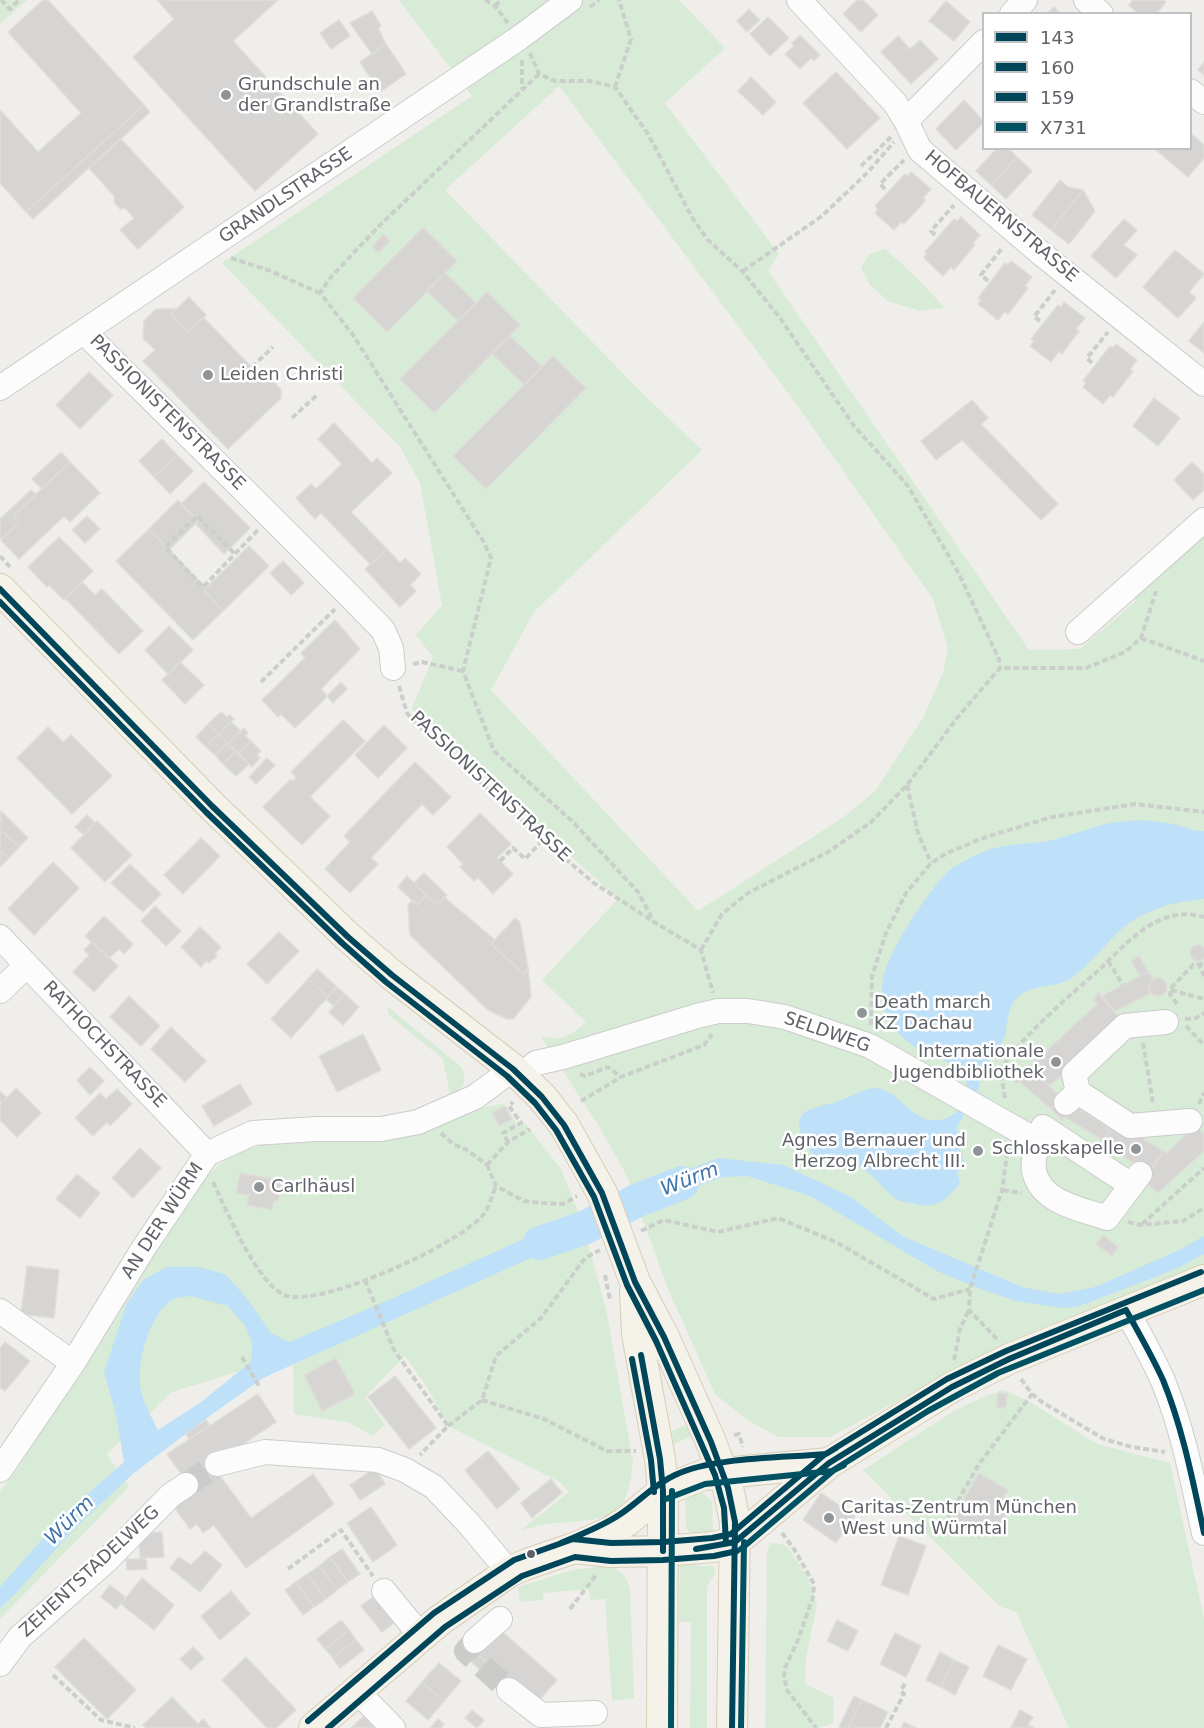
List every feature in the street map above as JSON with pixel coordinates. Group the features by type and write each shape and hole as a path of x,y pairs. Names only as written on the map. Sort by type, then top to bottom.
{"main road":[{"path":"0,589 212,806 348,937 516,1081 542,1096 564,1125 591,1194 619,1238 635,1282 664,1337 724,1472 733,1507 735,1542 732,1728"},
{"path":"574,1548 611,1552 663,1551 713,1547 735,1542 828,1463 952,1387 1009,1359 1204,1280"},
{"path":"635,1282 637,1334 660,1459 663,1491 662,1728"},
{"path":"314,1728 440,1620 509,1572 574,1548 619,1526 663,1491 703,1475 828,1463"}],"street":[{"name":"GRANDLSTRASSE","path":"0,388 520,47 570,0"},
{"path":"1014,12 1025,0"},
{"path":"1086,0 1099,12"},
{"name":"HOFBAUERNSTRASSE","path":"812,5 895,103 904,125 920,150 1043,255 1204,384"},
{"path":"904,125 982,44"},
{"path":"1192,91 1204,102"},
{"name":"PASSIONISTENSTRASSE","path":"84,332 214,463 272,516 383,630 391,648 393,668"},
{"path":"1078,632 1204,520"},
{"name":"RATHOCHSTRASSE","path":"0,937 205,1157"},
{"path":"0,991 27,965"},
{"name":"SELDWEG","path":"516,1081 536,1063 718,1011 748,1011 785,1017 870,1046 1010,1125 1034,1140 1034,1170 1037,1179 1052,1198 1107,1218"},
{"path":"1175,1023 1140,1028 1125,1026 1074,1074 1072,1097 1130,1126 1154,1114 1190,1121"},
{"name":"AN DER WÜRM","path":"0,1470 73,1363 143,1249 205,1157 253,1133 317,1129 381,1129 427,1119 516,1081"},
{"path":"1043,1127 1135,1180 1107,1218"},
{"path":"0,1311 73,1363"},
{"path":"1126,1311 1162,1380 1175,1415 1187,1456 1204,1533"},
{"path":"218,1464 266,1452 378,1460 405,1470 434,1487 470,1525 509,1572"},
{"name":"ZEHENTSTADELWEG","path":"0,1664 20,1637 106,1561 171,1496 186,1485"},
{"path":"384,1591 421,1636"},
{"path":"475,1641 500,1619"},
{"path":"509,1690 541,1715 595,1713"},
{"path":"357,1691 393,1728"}],"path":[{"path":"1,0 10,9 19,0"},
{"path":"485,0 495,6 520,47 522,89"},
{"path":"495,6 501,0"},
{"path":"615,87 631,39 619,0"},
{"path":"320,293 331,277 381,224 539,74 555,81 590,81 615,87 648,134 693,219 708,240 742,271 780,318 854,426 908,486 959,574 999,659 1000,668 957,718 907,785 870,823 828,852 748,893 722,914 701,950 718,1011 714,1031 704,1045 621,1077 581,1101"},
{"path":"742,271 822,216 868,172 895,141 904,125"},
{"path":"861,166 904,125"},
{"path":"885,189 880,184 909,155"},
{"path":"935,235 931,231 958,199"},
{"path":"988,280 981,275 1007,243"},
{"path":"225,255 268,270 320,293 353,335 483,541 491,558 463,671 494,751 573,822 638,892 654,922"},
{"path":"1040,321 1034,317 1060,285"},
{"path":"1092,363 1087,358 1112,326"},
{"path":"252,367 273,347"},
{"path":"292,418 318,394"},
{"path":"234,553 197,516 165,547 203,587 272,516"},
{"path":"1000,668 1086,668 1125,652 1140,638 1167,554"},
{"path":"261,682 350,595"},
{"path":"1140,638 1204,661"},
{"path":"393,668 422,662 463,671"},
{"name":"PASSIONISTENSTRASSE","path":"393,668 407,713 543,840 594,883 701,950"},
{"path":"907,785 918,833 931,863"},
{"path":"870,1046 872,976 886,933 906,893 931,863 947,853 983,838 1052,817 1135,804 1204,812"},
{"path":"500,861 513,848 525,859 543,840"},
{"path":"952,1387 952,1370 960,1329 969,1310 970,1289 1002,1190 1010,1125 1001,1072 1004,1064 1056,1008 1141,932 1167,917 1182,914 1204,917"},
{"path":"1108,961 1123,985"},
{"path":"1198,963 1204,976"},
{"path":"1204,964 1193,965 1172,987 1170,994 1189,1019 1204,1013"},
{"path":"1171,990 1204,999"},
{"path":"1175,1023 1204,1045"},
{"path":"1140,1028 1154,1114"},
{"path":"508,1142 503,1133 521,1123 510,1106 516,1081"},
{"path":"427,1119 441,1135 487,1165 496,1186 524,1201 563,1204 591,1194"},
{"path":"487,1165 508,1142 530,1129"},
{"path":"205,1157 249,1254 265,1279 286,1296 313,1297 365,1280 420,1258 463,1233 484,1214 496,1186"},
{"path":"1141,1225 1204,1168"},
{"path":"1107,1218 1141,1225 1183,1221 1204,1208"},
{"path":"405,1470 448,1426 482,1400 496,1356 541,1318 585,1258 619,1238 664,1220 718,1232 778,1218 836,1242 934,1299 970,1289"},
{"path":"365,1280 394,1350 448,1426"},
{"path":"969,1310 997,1339"},
{"path":"242,1357 259,1386"},
{"path":"944,1525 979,1464 1032,1394 1104,1439 1132,1447 1187,1456"},
{"path":"482,1400 544,1419 607,1451 636,1451"},
{"path":"777,1527 794,1549 814,1584 809,1608 785,1668 784,1676 787,1690 816,1728"},
{"path":"288,1569 341,1530 384,1591"},
{"path":"570,1609 599,1571"},
{"path":"54,1675 92,1714 101,1720 135,1728"},
{"path":"886,1728 904,1694 901,1691 905,1683"}],"green space":[{"path":"0,0 27,0 0,24"},
{"path":"399,0 679,0 725,48 665,103 779,254 768,271 1029,650 1080,649 1135,602 1143,562 1204,509 1204,1265 1010,1341 830,1437 778,1437 749,1421 715,1394 668,1289 627,1176 599,1126 540,1036 560,1038 575,1031 586,1022 542,980 618,899 417,716 412,708 433,657 416,635 442,605 420,483 400,447 222,263 472,96","holes":["559,86 792,398 933,599 948,648 943,673 923,718 875,791 844,817 698,911 491,690 534,612 702,450 641,392 445,190"]},
{"path":"885,249 945,308 920,311 888,301 869,284 861,267 870,254"},
{"path":"387,1006 460,1066 463,1070 464,1083 459,1090 450,1095 443,1059 389,1015"},
{"path":"502,1104 506,1106 518,1127 525,1123 561,1169 579,1214 575,1217 581,1237 586,1235 606,1309 633,1462 626,1497 618,1509 598,1519 540,1525 520,1531 569,1492 560,1482 448,1426 425,1384 405,1356 365,1397 385,1424 373,1436 350,1423 294,1414 293,1365 353,1336 172,1392 107,1454 129,1487 0,1619 0,1491 16,1471 190,1197 207,1176 233,1156 268,1143 433,1128 485,1107"},
{"path":"1003,1390 1027,1400 1097,1444 1170,1463 1204,1619 1204,1728 1069,1728 1016,1612 999,1606 863,1470 952,1412"},
{"path":"688,1424 696,1435 673,1444 672,1431"},
{"path":"702,1492 712,1501 713,1532 693,1537 686,1528 685,1499 689,1495"},
{"path":"771,1543 783,1544 789,1549 808,1578 817,1605 806,1658 805,1684 834,1698 833,1723 819,1728 765,1728 767,1555"},
{"path":"680,1565 713,1566 716,1573 707,1586 707,1728 690,1728 691,1622 679,1622"},
{"path":"606,1566 622,1573 630,1589 634,1698 612,1701 605,1599 590,1600 589,1589 543,1593 543,1600 520,1602 518,1587 572,1570"}],"water":[{"path":"1142,820 1204,831 1204,899 1172,904 1150,911 1123,928 1086,966 1067,981 1031,990 1014,1001 1005,1037 1000,1048 980,1072 979,1088 958,1125 956,1137 965,1166 957,1172 960,1183 950,1195 939,1203 927,1206 901,1201 893,1197 864,1170 819,1158 812,1153 805,1145 801,1134 799,1123 804,1114 811,1109 871,1088 885,1090 925,1119 947,1118 960,1108 964,1101 967,1084 964,1076 952,1064 919,1049 897,1032 887,1017 882,1000 884,975 893,953 919,908 944,875 966,860 995,848 1049,841 1110,823"},
{"path":"718,1158 783,1165 851,1197 902,1236 1022,1287 1060,1294 1095,1287 1177,1251 1204,1236 1204,1254 1176,1269 1077,1307 1062,1308 1016,1301 937,1271 810,1196 747,1176 723,1177 641,1206 634,1191"},
{"path":"579,1214 587,1233 263,1378 134,1473 76,1527 0,1608 0,1587 63,1516 124,1462 116,1415 104,1372 127,1303 143,1280 167,1267 198,1267 225,1274 245,1296 271,1333 289,1342","holes":["190,1296 228,1306 246,1327 252,1343 251,1362 201,1402 158,1430 144,1401 140,1380 140,1367 146,1339 152,1325 167,1304 176,1298"]}],"building":[{"path":"43,0 48,0 144,105 26,212 0,183 0,110 38,152 81,113 8,32"},
{"name":"Grundschule an der Grandlstraße","path":"157,0 278,0 233,41 318,134 255,191 133,57 174,19"},
{"path":"857,0 863,0 878,15 861,32 843,14"},
{"path":"1133,0 1163,0 1166,2 1158,12 1136,12 1129,5"},
{"path":"946,1 970,22 954,41 929,21"},
{"path":"1054,7 1059,12 1049,12"},
{"path":"749,9 760,20 747,32 737,21"},
{"path":"372,11 381,26 378,28 386,44 372,54 350,23"},
{"path":"768,17 789,38 770,56 750,34"},
{"path":"339,20 350,36 331,49 320,33"},
{"path":"800,35 820,55 814,61 811,58 800,69 785,54 794,46 792,43"},
{"path":"898,36 910,49 920,40 938,59 911,84 881,52"},
{"path":"386,44 406,74 380,92 360,62"},
{"path":"1204,62 1204,75 1198,70"},
{"path":"836,72 880,118 847,149 803,103"},
{"path":"751,77 776,102 763,115 738,91"},
{"path":"964,100 982,120 982,124 956,150 936,129"},
{"path":"144,105 150,112 33,219 26,212"},
{"path":"1192,135 1204,145 1204,158 1188,177 1156,150 1192,150"},
{"path":"121,139 184,207 138,249 120,230 134,218 125,208 120,209 114,202 115,197 89,168"},
{"path":"995,150 1010,150 1017,157 991,185 976,171"},
{"path":"1017,157 1032,171 1006,199 991,185"},
{"path":"911,172 931,189 923,198 926,200 904,224 901,222 894,230 875,213 878,209 875,206 905,174 908,176"},
{"path":"1060,180 1068,187 1083,190 1051,230 1032,215"},
{"path":"1083,190 1095,211 1069,244 1051,230"},
{"path":"961,217 980,235 973,243 975,245 954,270 951,267 943,276 924,258 927,254 925,252 954,219 957,221"},
{"path":"1124,219 1137,230 1124,245 1137,255 1116,278 1091,256"},
{"path":"423,227 457,261 387,332 353,298"},
{"path":"384,234 390,241 378,253 372,246"},
{"path":"1175,250 1204,274 1189,292 1196,298 1178,318 1143,287"},
{"path":"1011,261 1032,277 1025,286 1028,288 1008,314 1005,311 998,320 978,304 981,300 978,298 1005,263 1008,265"},
{"path":"445,273 476,303 458,321 427,291"},
{"path":"487,292 520,325 434,413 400,379"},
{"path":"189,297 206,315 188,332 171,314"},
{"path":"1064,302 1085,318 1076,329 1079,331 1062,354 1059,351 1051,362 1030,346 1034,342 1031,339 1058,305 1061,307"},
{"name":"Leiden Christi","path":"156,309 176,309 171,314 188,332 203,317 266,382 274,382 281,390 281,398 228,449 143,361 155,350 143,338 144,321"},
{"path":"1204,322 1204,353 1189,341"},
{"path":"510,336 542,367 524,385 492,354"},
{"path":"1116,344 1137,360 1130,369 1133,371 1113,397 1110,395 1103,404 1083,387 1086,383 1083,381 1110,346 1113,348"},
{"path":"553,356 586,388 486,489 453,456"},
{"path":"89,372 113,395 80,429 56,405"},
{"path":"1154,398 1180,418 1158,446 1133,426"},
{"path":"972,400 988,418 981,424 1058,504 1041,520 962,440 936,460 921,441"},
{"path":"334,423 372,463 377,458 392,473 351,512 387,549 370,564 321,513 315,519 296,498 311,484 316,489 342,464 318,439"},
{"path":"162,439 177,455 154,477 139,461"},
{"path":"61,452 70,462 42,489 32,479"},
{"path":"177,455 193,471 170,494 154,477"},
{"path":"70,462 100,493 70,522 64,516 19,559 1,540 19,523 13,516"},
{"path":"1192,462 1204,474 1204,490 1193,500 1174,480"},
{"path":"204,482 250,528 224,554 196,524 198,521 181,504"},
{"path":"31,490 36,495 13,516 19,523 2,539 0,519"},
{"path":"178,500 198,521 169,550 149,529"},
{"path":"87,516 100,529 85,543 72,530"},
{"path":"149,529 206,588 204,590 223,611 193,640 116,561"},
{"path":"59,537 93,571 64,600 49,585 47,587 28,567"},
{"path":"249,546 269,566 223,611 204,590"},
{"path":"387,549 400,563 405,558 421,574 410,585 416,591 400,607 365,569"},
{"path":"283,561 304,583 291,595 270,573"},
{"path":"82,582 95,595 102,589 143,631 119,654 65,598"},
{"path":"335,620 360,649 321,689 326,695 325,699 295,728 281,714 278,717 262,700 305,658 301,653"},
{"path":"169,626 193,650 168,674 145,650"},
{"path":"180,662 204,685 185,704 162,680"},
{"path":"341,682 347,689 333,703 327,696"},
{"path":"221,712 234,719 219,734 208,724"},
{"path":"343,720 365,741 310,797 330,816 302,845 263,807 291,779 293,781 296,777 291,772"},
{"path":"231,722 241,731 228,744 219,734"},
{"path":"208,724 219,734 206,747 196,737"},
{"path":"384,725 407,748 378,778 355,755"},
{"path":"48,727 63,742 71,735 112,776 72,814 17,758"},
{"path":"244,728 248,733 245,736 251,741 238,754 228,744"},
{"path":"219,734 227,743 215,755 206,747"},
{"path":"251,741 261,751 257,755 260,758 252,767 238,754"},
{"path":"227,743 236,751 223,764 215,755"},
{"path":"236,751 249,764 236,776 223,764"},
{"path":"267,758 275,765 256,784 249,777"},
{"path":"415,762 451,797 433,815 422,804 371,858 378,864 350,893 325,869 350,842 344,836"},
{"path":"1,811 28,838 19,847 0,829"},
{"path":"480,813 511,844 497,858 513,874 493,894 478,878 474,881 460,867 463,864 447,847"},
{"path":"87,815 95,823 84,835 75,827"},
{"path":"97,821 132,855 105,882 71,848"},
{"path":"0,829 19,847 9,858 0,850"},
{"path":"201,838 220,856 183,894 164,875"},
{"path":"0,850 9,858 0,867"},
{"path":"53,862 79,888 34,935 8,909"},
{"path":"130,864 161,894 143,912 111,883"},
{"path":"424,873 447,895 437,905 414,883"},
{"path":"407,876 426,895 417,905 398,887"},
{"path":"426,895 437,905 444,897 495,940 491,944 524,974 528,968 531,997 513,1019 507,1019 488,1010 410,935 408,905 413,900 417,905"},
{"path":"155,906 181,931 166,946 141,921"},
{"path":"104,916 133,944 124,954 119,949 109,958 85,936"},
{"path":"515,918 520,922 528,968 524,974 491,944"},
{"path":"200,927 221,947 215,954 217,956 209,963 206,961 201,967 181,947"},
{"path":"279,932 299,951 267,984 247,964"},
{"path":"92,942 118,966 94,992 73,972 89,955 84,950"},
{"path":"1198,945 1204,947 1204,959 1198,961 1192,959 1190,953 1192,947"},
{"path":"1139,956 1148,972 1140,976 1131,961"},
{"path":"317,969 337,987 328,997 308,979"},
{"path":"1148,972 1154,980 1150,981 1151,993 1115,1011 1102,996"},
{"path":"1158,978 1164,981 1167,987 1164,993 1158,996 1152,993 1149,987 1152,981"},
{"path":"308,979 328,997 291,1038 271,1019"},
{"path":"337,987 345,994 334,1006 326,999"},
{"path":"1098,992 1121,1020 1050,1086 1029,1067 1097,1004 1094,1001"},
{"path":"345,994 359,1007 343,1025 329,1012"},
{"path":"129,996 160,1026 141,1046 110,1017"},
{"path":"171,1027 206,1061 185,1082 151,1049"},
{"path":"363,1034 381,1070 337,1092 319,1056"},
{"path":"90,1067 104,1081 90,1095 77,1080"},
{"path":"1029,1067 1062,1098 1051,1109 1020,1082 1015,1083 1012,1078 1013,1073 1018,1071 1022,1075"},
{"path":"240,1084 252,1104 214,1126 202,1106"},
{"path":"16,1088 41,1113 17,1137 0,1120 0,1105"},
{"path":"117,1089 132,1104 110,1126 107,1122 93,1136 75,1118 100,1093 106,1099"},
{"path":"0,1091 7,1098 0,1105"},
{"path":"1061,1098 1072,1109 1062,1120 1051,1109"},
{"path":"1073,1105 1111,1129 1106,1137 1107,1143 1065,1117"},
{"path":"505,1106 512,1119 499,1126 492,1113"},
{"name":"Schlosskapelle","path":"1122,1125 1163,1151 1149,1173 1108,1147 1106,1137 1112,1128"},
{"path":"1196,1125 1204,1134 1204,1151 1158,1193 1141,1179 1149,1173 1163,1151 1167,1153"},
{"path":"140,1148 161,1168 133,1198 112,1178"},
{"name":"Carlhäusl","path":"240,1173 282,1181 278,1201 274,1201 272,1210 247,1205 249,1195 236,1193"},
{"path":"77,1174 100,1193 80,1218 56,1199"},
{"path":"1103,1235 1118,1247 1112,1256 1096,1244"},
{"path":"27,1266 59,1270 54,1318 21,1314"},
{"path":"5,1342 30,1361 5,1391 0,1387 0,1348"},
{"path":"336,1358 355,1394 322,1411 304,1375"},
{"path":"395,1376 436,1428 409,1449 368,1397"},
{"path":"998,1393 1007,1394 1006,1408 996,1407"},
{"path":"258,1394 276,1422 233,1451 231,1448 185,1479 167,1454"},
{"path":"206,1420 209,1425 189,1439 186,1434"},
{"path":"488,1451 520,1489 497,1509 465,1470"},
{"path":"210,1461 217,1472 192,1489 185,1479"},
{"path":"375,1468 385,1484 360,1500 350,1485"},
{"path":"217,1472 251,1518 313,1474 334,1504 246,1568 214,1525 203,1533 197,1524 190,1529 172,1504"},
{"path":"979,1473 1008,1490 999,1505 1008,1511 998,1528 989,1522 980,1538 951,1521"},
{"path":"551,1479 562,1493 532,1518 521,1503"},
{"name":"Caritas-Zentrum München West und Würmtal","path":"821,1493 855,1516 836,1543 803,1520"},
{"path":"371,1507 397,1545 373,1562 347,1523"},
{"path":"162,1532 164,1557 140,1558 139,1534"},
{"path":"899,1536 926,1546 908,1595 881,1585"},
{"path":"342,1549 360,1574 348,1582 330,1557"},
{"path":"205,1551 222,1565 200,1592 170,1568 179,1557 191,1565"},
{"path":"330,1557 348,1582 337,1590 319,1566"},
{"path":"126,1559 146,1559 147,1569 127,1570"},
{"path":"319,1566 337,1590 326,1599 307,1574"},
{"path":"307,1574 326,1599 314,1607 296,1582"},
{"path":"142,1578 174,1605 154,1630 121,1604"},
{"path":"296,1582 314,1607 303,1615 285,1590"},
{"path":"110,1585 126,1598 116,1609 101,1597"},
{"path":"231,1591 250,1614 220,1640 201,1616"},
{"path":"373,1597 394,1623 382,1632 361,1606"},
{"path":"341,1620 349,1630 325,1649 317,1639"},
{"path":"837,1620 858,1631 848,1651 827,1641"},
{"path":"498,1628 557,1680 535,1705 476,1653"},
{"path":"349,1630 356,1640 333,1658 325,1649"},
{"path":"895,1633 921,1646 906,1677 880,1664"},
{"path":"471,1637 482,1646 476,1653 513,1686 506,1693 459,1651"},
{"path":"84,1638 136,1690 107,1719 55,1667"},
{"path":"356,1640 364,1650 340,1668 333,1658"},
{"path":"998,1645 1027,1659 1011,1690 983,1676"},
{"path":"193,1647 204,1658 191,1670 180,1659"},
{"path":"940,1652 954,1660 941,1687 926,1680"},
{"path":"246,1657 296,1710 276,1728 267,1728 222,1680"},
{"path":"954,1660 969,1667 955,1695 941,1687"},
{"path":"439,1663 461,1681 444,1701 422,1682"},
{"path":"422,1682 444,1701 428,1720 406,1701"},
{"path":"854,1696 862,1700 848,1728 841,1728 839,1727"},
{"path":"172,1697 198,1724 203,1719 211,1728 146,1728 143,1725"},
{"path":"862,1700 888,1712 880,1728 848,1728"},
{"path":"472,1710 484,1720 477,1728 465,1718"},
{"path":"1020,1710 1033,1717 1028,1725 1034,1728 1011,1728"},
{"path":"364,1716 374,1728 351,1728"},
{"path":"438,1719 444,1724 441,1728 430,1728"},
{"path":"904,1722 916,1728 901,1728"}],"waterway":[{"name":"Würm","path":"540,1243 584,1228 638,1200 682,1183"}],"tunnel":[{"path":"186,1485 217,1464"},
{"path":"475,1641 466,1651 509,1690"}],"transit line":[{"name":"143","path":"0,589 212,806 348,937 392,975 513,1069 542,1097 564,1125 602,1193 635,1282 664,1337 711,1442 728,1488 735,1522 732,1728"},
{"name":"160","path":"0,602 206,812 342,943 386,982 507,1076 535,1103 556,1130 594,1197 627,1285 656,1341 715,1475 724,1508 726,1543"},
{"name":"159","path":"308,1721 434,1613 514,1560 573,1539 611,1543 663,1542 731,1534 824,1455 947,1379 1006,1351 1201,1272"},
{"name":"X731","path":"666,1499 705,1484 832,1471 928,1411 998,1373 1204,1290"},
{"name":"143","path":"1126,1310 1163,1380 1170,1399 1187,1456 1204,1533"},
{"name":"143","path":"696,1549 735,1542 829,1463 952,1387 1009,1359 1126,1310"},
{"name":"143","path":"641,1355 660,1459 663,1491 663,1551"},
{"name":"160","path":"632,1359 651,1460 654,1492"},
{"name":"159","path":"561,1543 598,1527 626,1510 660,1484 691,1469 728,1462 826,1454 836,1448"},
{"name":"X731","path":"741,1549 834,1470 844,1465"},
{"name":"X731","path":"671,1728 672,1491"},
{"name":"X731","path":"741,1728 744,1542"},
{"name":"160","path":"328,1728 445,1627 522,1576 575,1557 611,1561 663,1560 714,1556 737,1551"}],"place":[{"name":"Grundschule an der Grandlstraße","path":"226,95"},
{"name":"Leiden Christi","path":"208,375"},
{"name":"Death march KZ Dachau","path":"862,1013"},
{"name":"Internationale Jugendbibliothek","path":"1056,1062"},
{"name":"Schlosskapelle","path":"1136,1149"},
{"name":"Agnes Bernauer und Herzog Albrecht III.","path":"978,1151"},
{"name":"Carlhäusl","path":"259,1187"},
{"name":"Caritas-Zentrum München West und Würmtal","path":"829,1518"}]}
